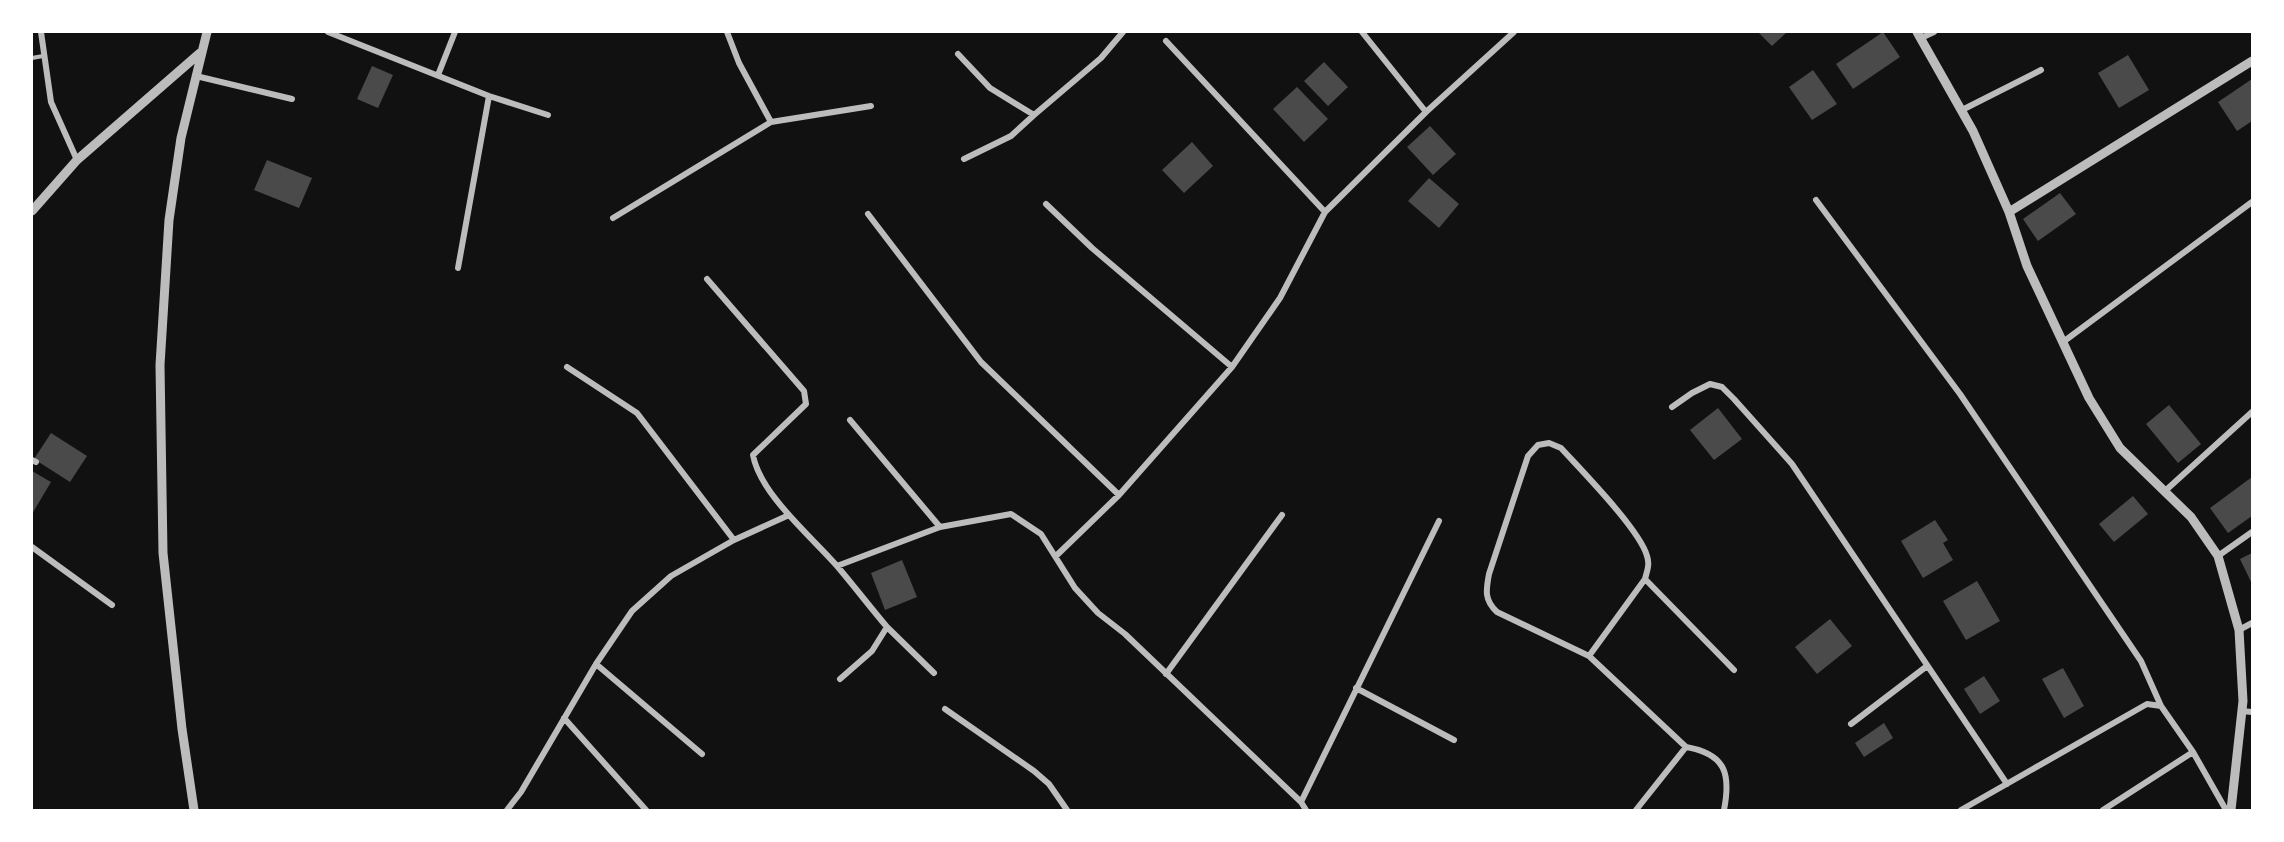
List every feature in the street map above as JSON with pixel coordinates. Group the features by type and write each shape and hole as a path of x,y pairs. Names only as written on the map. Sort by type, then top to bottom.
{"street":[{"path":"41,32 51,102 77,160"},
{"path":"194,810 182,729 163,553 160,365 170,220 181,138 207,32"},
{"path":"328,32 489,96 548,115"},
{"path":"438,75 455,32"},
{"path":"727,32 739,63 771,122"},
{"path":"964,159 1011,136 1101,58 1123,32"},
{"path":"1362,32 1426,112"},
{"path":"1056,556 1119,495 1232,368 1280,298 1325,212 1426,112 1514,32"},
{"path":"1934,32 1919,35 1962,110 2009,212 2027,266 2088,398 2120,448 2191,517 2218,556 2240,630 2242,711 2231,810"},
{"path":"1166,40 1325,212"},
{"path":"32,211 77,160 201,53"},
{"path":"958,54 990,88 1034,115"},
{"path":"2009,212 2253,61"},
{"path":"1962,110 2041,70"},
{"path":"196,76 292,99"},
{"path":"458,268 489,96"},
{"path":"614,218 771,122 871,106"},
{"path":"1816,200 1960,394 2141,661 2161,706 2193,752 2226,810"},
{"path":"2063,342 2253,202"},
{"path":"1046,204 1092,248 1232,368"},
{"path":"868,214 981,362 1119,495"},
{"path":"707,279 804,391 806,404 753,455 756,471 789,515 837,566 887,627 934,674"},
{"path":"567,367 638,413 734,540"},
{"path":"1672,407 1710,384 1722,387 1792,464 2007,784"},
{"path":"2165,491 2253,412"},
{"path":"850,420 940,527"},
{"path":"1589,656 1645,579 1649,566 1647,555 1632,530 1561,448 1549,443 1538,445 1528,456 1489,574 1486,591 1488,603 1497,612 1589,656 1686,747 1702,750 1714,756 1728,780 1724,810"},
{"path":"837,566 940,527 1011,514 1041,534 1076,588 1098,613 1125,634 1301,802 1306,810"},
{"path":"507,810 521,792 596,664 632,611 671,576 734,540 789,515"},
{"path":"1166,674 1282,515"},
{"path":"1301,802 1439,521"},
{"path":"2218,556 2253,532"},
{"path":"32,547 112,605"},
{"path":"1645,579 1734,670"},
{"path":"2240,630 2253,624"},
{"path":"840,679 872,651 887,627"},
{"path":"596,664 702,754"},
{"path":"1851,724 1927,666"},
{"path":"1356,687 1454,740"},
{"path":"1961,810 2147,704 2161,706"},
{"path":"945,709 1034,771 1049,784 1067,810"},
{"path":"2242,711 2253,712"},
{"path":"564,718 646,810"},
{"path":"1636,810 1686,747"},
{"path":"2103,810 2193,752"}],"lane":[{"path":"32,58 43,56"}],"building":[{"path":"1758,32 1787,32 1772,46"},
{"path":"1883,32 1900,57 1853,89 1836,64"},
{"path":"2128,55 2149,90 2119,108 2098,73"},
{"path":"1324,62 1348,87 1328,106 1304,81"},
{"path":"372,66 393,75 378,108 357,99"},
{"path":"1813,70 1837,104 1812,120 1789,87"},
{"path":"2252,79 2252,121 2237,131 2218,102"},
{"path":"1297,87 1328,119 1304,142 1273,109"},
{"path":"1430,126 1456,154 1433,175 1407,147"},
{"path":"1192,142 1213,166 1184,193 1162,170"},
{"path":"267,160 312,178 299,208 254,190"},
{"path":"1429,178 1459,204 1439,228 1408,201"},
{"path":"2060,193 2076,214 2038,241 2023,219"},
{"path":"2169,405 2201,444 2178,463 2146,424"},
{"path":"1718,408 1742,439 1714,460 1690,430"},
{"path":"51,433 87,456 70,482 34,459"},
{"path":"32,471 51,482 32,514"},
{"path":"2252,477 2252,516 2228,533 2210,508"},
{"path":"2133,496 2148,514 2114,542 2099,524"},
{"path":"1935,520 1948,540 1943,543 1953,560 1923,578 1901,541"},
{"path":"2252,553 2252,584 2240,559"},
{"path":"902,560 917,597 885,610 871,573"},
{"path":"1977,581 2000,621 1966,640 1943,601"},
{"path":"1830,619 1852,646 1817,674 1795,647"},
{"path":"2063,668 2084,706 2064,718 2042,679"},
{"path":"1984,676 2000,701 1980,714 1964,689"},
{"path":"1884,723 1893,738 1864,757 1855,743"}]}
